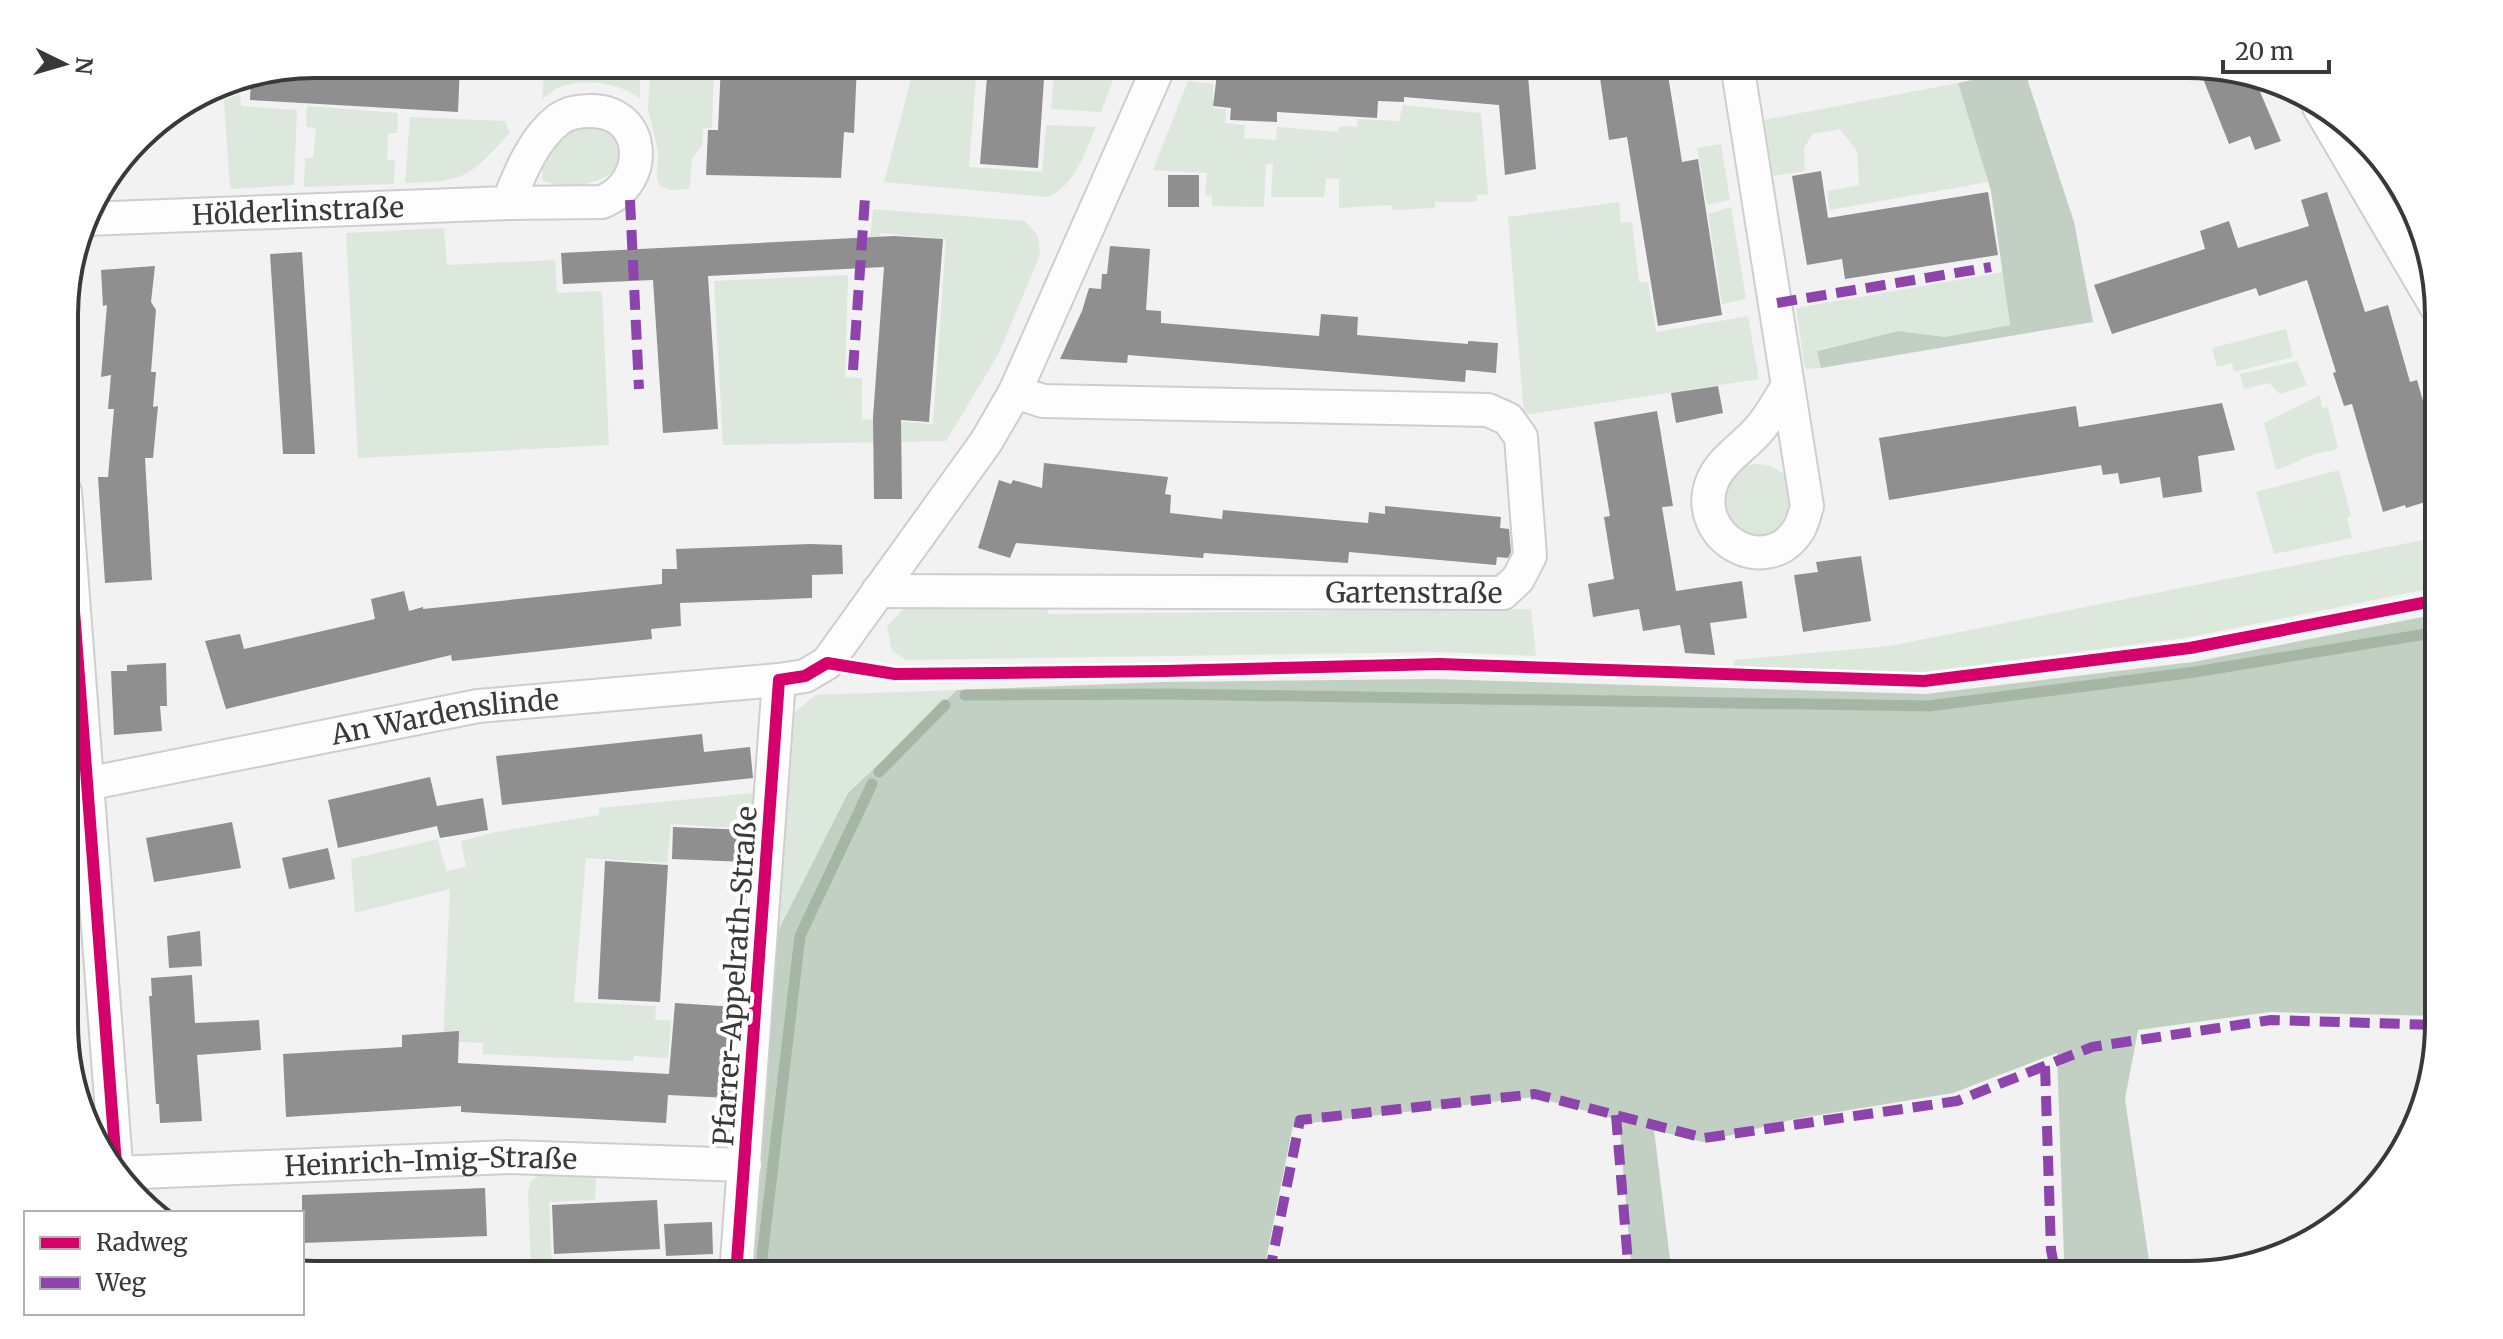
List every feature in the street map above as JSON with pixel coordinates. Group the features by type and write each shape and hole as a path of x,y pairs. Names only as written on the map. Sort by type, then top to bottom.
{"street":[{"path":"878,591 986,442 1015,392 1154,78"},
{"path":"1739,78 1807,506 1798,530 1783,545 1761,553 1738,549 1713,527 1708,503 1712,481 1725,462 1760,428 1788,386"},
{"path":"2344,137 2364,161 2422,277"},
{"name":"Hölderlinstraße","path":"98,219 508,203"},
{"name":"Gartenstraße","path":"878,591 1503,593 1518,579 1530,556 1521,437 1508,419 1488,410 1043,401 1015,392"},
{"name":"An Wardenslinde","path":"78,786 478,706 805,676 827,663 878,591"},
{"name":"Pfarrer-Appelrath-Straße","path":"737,1261 779,680"},
{"path":"78,799 114,1149"},
{"name":"Heinrich-Imig-Straße","path":"133,1175 510,1157 745,1165"}],"shaded area":[{"path":"544,78 640,78 640,99 612,85 589,82 558,88 542,99"},
{"path":"650,78 714,78 712,128 703,128 702,146 692,158 690,189 661,187 657,179 658,151 648,109"},
{"path":"911,78 976,78 969,167 1042,172 1046,125 1096,127 1066,185 1048,197 884,182"},
{"path":"1054,78 1114,78 1101,112 1051,109"},
{"path":"1188,81 1213,84 1213,108 1226,109 1225,123 1245,125 1244,138 1276,140 1277,127 1338,132 1339,126 1357,127 1358,119 1399,121 1403,105 1481,113 1488,194 1477,195 1477,202 1435,202 1435,208 1392,210 1391,205 1339,208 1339,179 1326,178 1324,197 1271,197 1273,163 1266,164 1264,207 1212,206 1212,195 1205,196 1207,173 1153,170"},
{"path":"1958,83 1988,182 1830,210 1827,191 1859,185 1857,151 1840,129 1813,134 1804,148 1805,171 1773,176 1764,120"},
{"path":"240,94 241,106 297,110 294,185 230,189 224,100"},
{"path":"307,106 398,113 397,133 388,133 387,160 395,160 394,184 304,187 305,158 313,158 316,128 306,127"},
{"path":"410,117 505,121 510,133 465,174 441,181 405,183"},
{"path":"579,125 607,129 617,145 619,159 614,170 604,178 574,186 543,181 543,163 547,155"},
{"path":"1721,144 1730,200 1707,205 1697,148"},
{"path":"1619,202 1621,223 1632,222 1639,282 1648,282 1656,332 1748,316 1759,379 1524,415 1508,217"},
{"path":"1731,207 1746,299 1722,304 1708,214"},
{"path":"873,209 1025,221 1038,236 1040,255 999,353 946,441 723,445 714,281 848,275 845,377 862,378 862,419 933,424 946,239 881,233 880,237 870,237"},
{"path":"444,228 447,265 555,260 557,293 602,291 609,445 358,458 346,233"},
{"path":"2003,272 2010,325 1945,337 1898,331 1818,350 1821,368 1805,369 1796,308"},
{"path":"2286,329 2293,357 2234,372 2232,363 2217,367 2212,348"},
{"path":"2297,361 2307,385 2280,394 2269,383 2244,389 2240,374"},
{"path":"2320,395 2322,408 2328,407 2338,448 2313,454 2276,470 2264,423"},
{"path":"1758,464 1778,470 1788,480 1794,500 1788,520 1778,530 1758,536 1738,530 1728,520 1722,500 1728,480 1738,470"},
{"path":"2339,470 2351,516 2347,518 2352,538 2274,554 2256,492"},
{"path":"2425,540 2425,590 2185,638 1922,672 1734,666 1733,660 1889,646"},
{"path":"911,600 1047,601 1048,614 1531,609 1536,656 1438,652 907,660 892,651 887,627"},
{"path":"957,690 848,793 777,933 795,712 815,695"},
{"path":"753,793 750,829 671,824 667,863 586,858 574,1002 656,1006 655,1020 671,1020 668,1058 634,1056 633,1061 483,1054 483,1043 443,1041 450,889 355,913 351,859 438,839 446,871 466,867 461,841 496,832 599,815 599,808"},
{"path":"541,1174 596,1176 595,1200 549,1202 552,1261 531,1261 528,1192 531,1181"}],"green space":[{"path":"1982,78 2027,78 2074,222 2093,322 1821,368 1817,351 1898,331 1945,337 2010,325 1991,191 1958,83"},
{"path":"2425,617 2425,1016 2270,1012 2138,1030 2125,1099 2149,1260 2065,1260 2057,1053 1953,1093 1795,1119 1703,1142 1654,1130 1670,1260 1631,1260 1619,1120 1535,1097 1293,1125 1266,1260 750,1261 777,933 848,793 957,690 1164,682 1435,679 1926,694 2193,662"}],"building":[{"path":"459,78 458,112 250,100 251,87 284,80"},
{"path":"720,78 856,78 854,133 844,132 841,178 706,175 708,130 718,130"},
{"path":"987,78 1044,78 1038,168 980,164"},
{"path":"1216,78 1528,78 1536,169 1505,175 1499,105 1404,97 1404,102 1378,101 1377,118 1277,112 1277,122 1230,120 1231,108 1213,106"},
{"path":"1600,78 1668,78 1682,162 1698,159 1722,315 1658,326 1627,137 1609,140"},
{"path":"2203,79 2259,89 2281,141 2255,150 2250,136 2229,144"},
{"path":"1821,171 1828,218 1988,192 1998,255 1845,279 1842,259 1807,265 1792,176"},
{"path":"1168,175 1199,175 1199,207 1168,207"},
{"path":"2327,192 2365,312 2388,305 2410,382 2417,380 2425,408 2425,502 2383,512 2352,404 2344,406 2333,373 2336,372 2307,280 2259,296 2256,288 2112,334 2094,285 2205,249 2200,231 2229,221 2238,248 2309,226 2301,200"},
{"path":"894,236 943,239 929,422 901,420 902,499 874,499 873,417 884,267 708,276 718,429 663,433 653,280 563,284 561,253"},
{"path":"1110,246 1150,249 1146,310 1161,311 1161,323 1319,336 1321,314 1358,317 1357,335 1468,344 1468,341 1498,343 1496,373 1466,370 1465,382 1128,355 1127,363 1060,359 1089,288 1101,289 1102,274 1107,274"},
{"path":"302,252 315,454 283,454 270,254"},
{"path":"155,266 151,302 156,310 151,372 156,372 153,407 158,406 153,458 145,458 152,580 105,583 98,477 108,477 114,409 108,409 111,375 101,377 107,305 103,306 101,270"},
{"path":"1718,386 1723,413 1676,423 1671,393"},
{"path":"2222,403 2235,450 2198,456 2202,492 2163,498 2160,477 2120,484 2118,473 2103,475 2101,465 1889,500 1879,438 2076,406 2079,427"},
{"path":"1657,411 1673,506 1662,507 1676,591 1742,581 1747,618 1710,623 1715,655 1685,653 1680,625 1643,631 1639,609 1593,617 1588,584 1614,579 1604,517 1610,516 1594,422"},
{"path":"1044,463 1168,477 1165,494 1171,495 1170,513 1222,519 1223,510 1368,523 1369,512 1385,514 1385,506 1501,517 1500,528 1509,529 1511,552 1508,558 1497,557 1496,565 1349,552 1348,563 1204,553 1203,558 1016,543 1010,558 978,548 999,480 1011,484 1013,480 1042,488"},
{"path":"842,545 843,574 812,575 812,598 680,603 681,626 651,629 652,639 452,661 451,655 226,709 205,641 240,634 244,649 375,619 371,599 404,591 409,611 423,607 662,584 662,569 677,569 676,549"},
{"path":"1861,556 1871,621 1803,632 1794,575 1818,572 1816,562"},
{"path":"166,663 167,706 160,706 162,731 114,735 111,671 127,671 127,665"},
{"path":"702,734 704,752 750,747 753,778 502,805 496,756"},
{"path":"430,777 437,806 483,798 488,830 440,838 437,826 338,848 328,800"},
{"path":"232,822 241,868 154,882 146,838"},
{"path":"673,827 749,830 747,862 672,859"},
{"path":"328,848 335,879 289,889 282,858"},
{"path":"605,861 668,865 660,1002 598,999"},
{"path":"200,931 202,966 169,968 167,936"},
{"path":"192,975 195,1023 259,1020 261,1050 197,1055 202,1121 160,1123 149,996 152,996 151,978"},
{"path":"675,1003 736,1007 730,1098 668,1095 666,1123 461,1112 461,1106 286,1117 283,1054 402,1047 402,1035 459,1031 458,1063 669,1074"},
{"path":"485,1188 487,1236 304,1243 302,1195"},
{"path":"657,1200 660,1249 554,1254 552,1205"},
{"path":"712,1222 713,1254 666,1256 664,1224"}],"waterway":[{"path":"965,695 1169,694 1929,706 2195,672 2425,634"},
{"path":"879,772 945,705"},
{"path":"762,1261 800,936 872,784"}],"marked path":[{"path":"853,370 865,198"},
{"path":"630,200 639,389"},
{"path":"1777,303 1991,267"},
{"path":"1272,1260 1300,1120 1535,1094 1704,1138 1957,1101 2092,1047 2271,1020 2425,1025"},
{"path":"2045,1066 2053,1260"},
{"path":"1616,1115 1628,1260"}],"cycle path":[{"path":"737,1261 779,680 805,676 827,663 895,674 1439,664 1924,681 2190,648 2425,603"},
{"path":"78,670 115,1150"}]}
